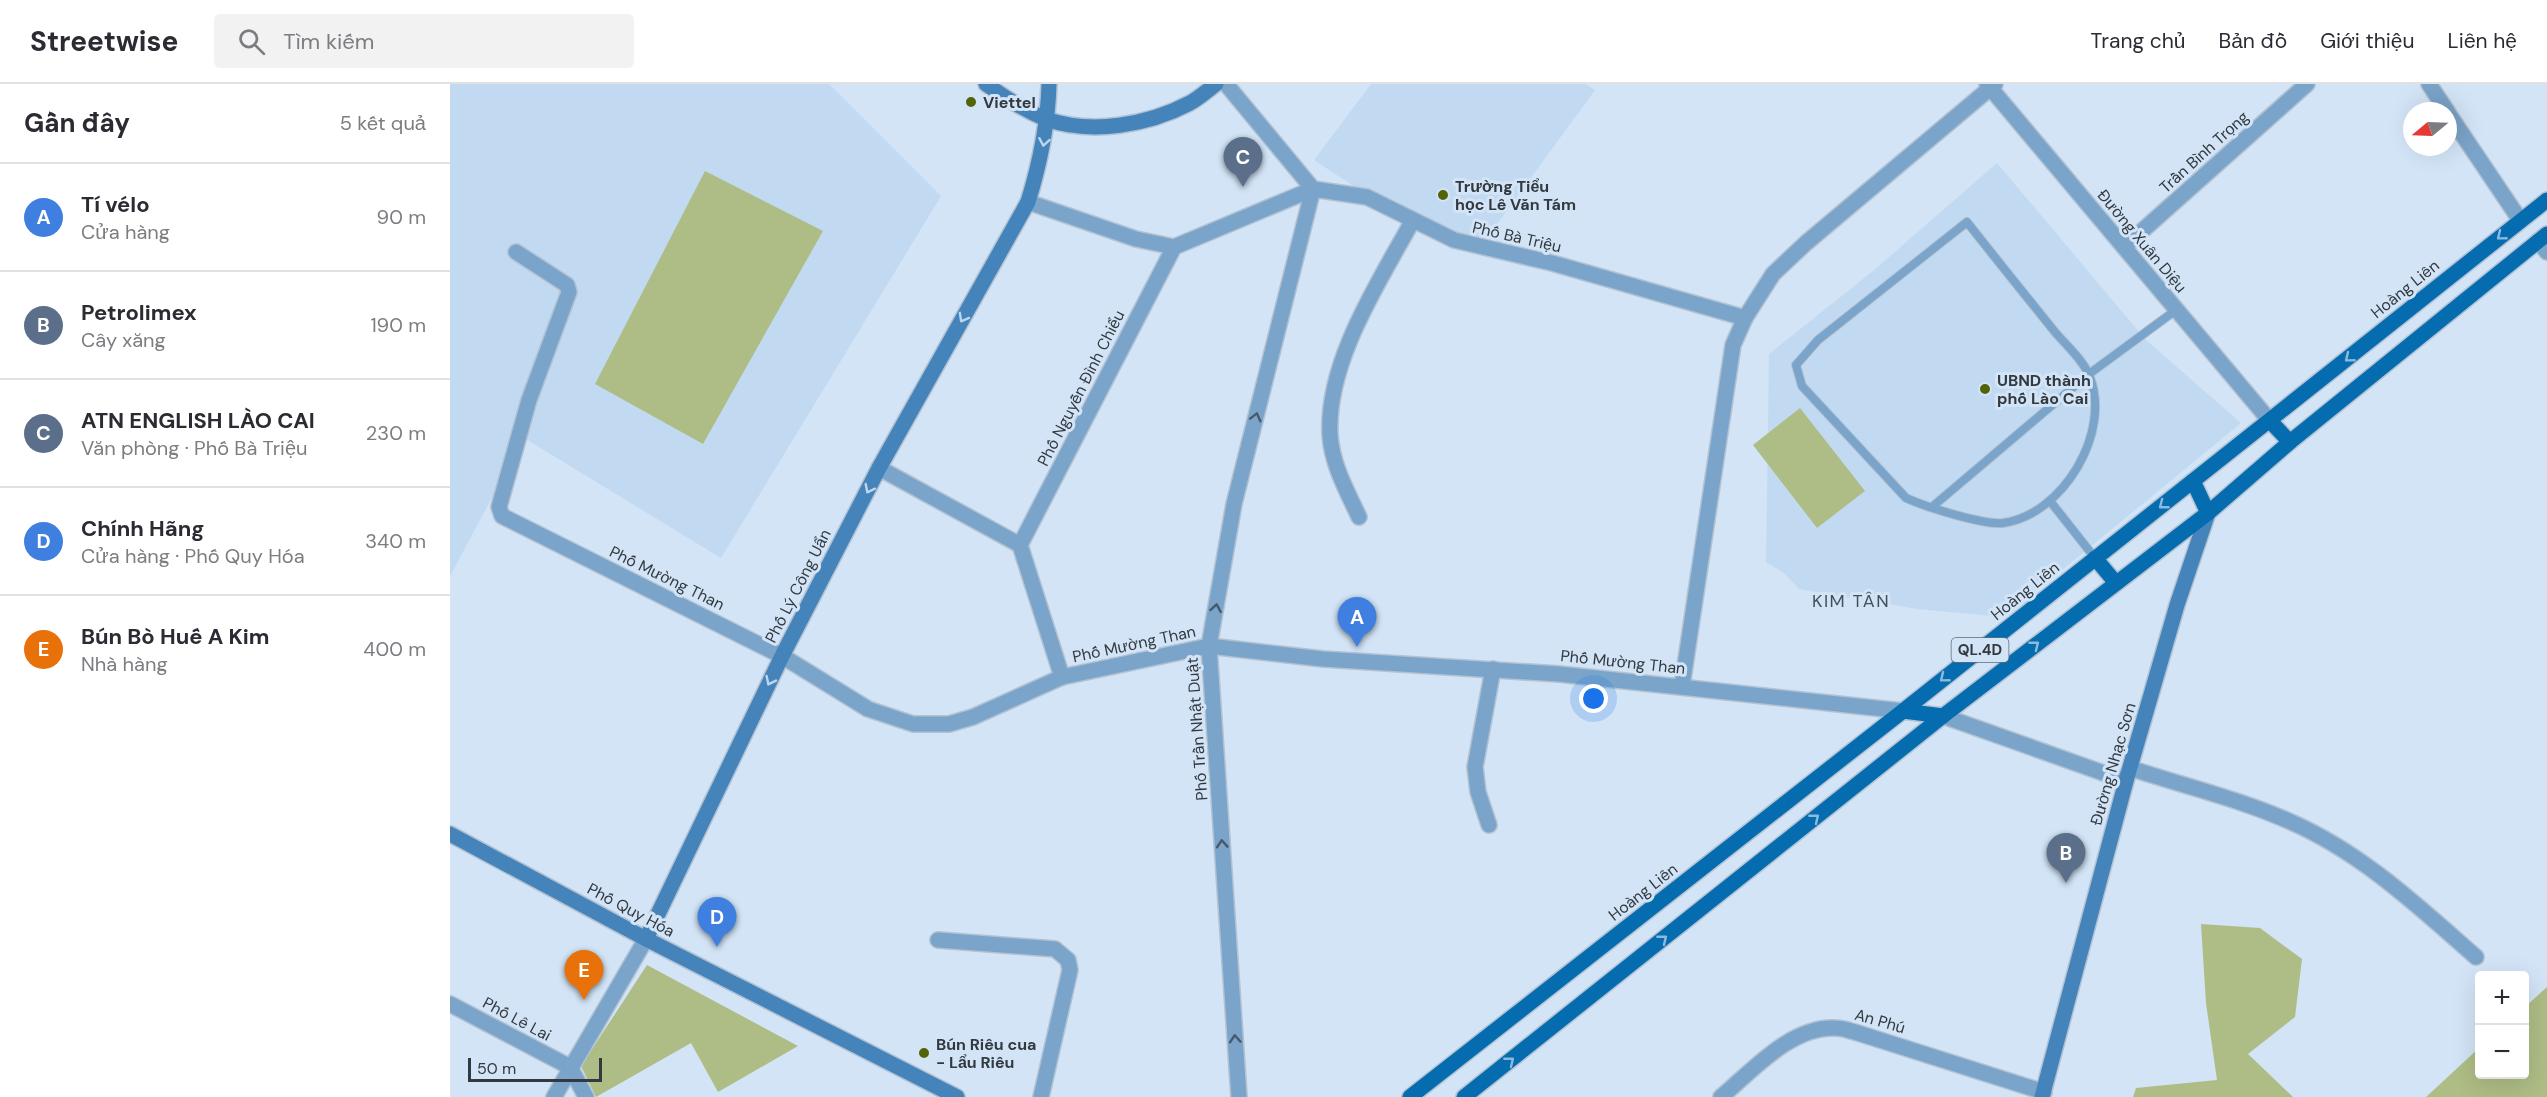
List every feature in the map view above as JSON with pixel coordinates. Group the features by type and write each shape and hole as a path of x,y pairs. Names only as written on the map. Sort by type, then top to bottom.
{"main road":[{"path":"986,84 1013,103 1048,119 1087,126 1123,125 1159,117 1192,102 1216,84"},
{"name":"Phố Lý Công Uẩn","path":"646,939 782,656 879,468 1028,202 1040,164 1048,119 1049,84"},
{"name":"Hoàng Liên","path":"1410,1097 1903,711 2547,200"},
{"path":"2520,220 2544,242"},
{"name":"QL.4D","path":"1464,1097 1943,716 2208,513 2290,442 2544,242"},
{"path":"2270,421 2290,442"},
{"path":"2193,482 2208,513"},
{"name":"Đường Nhạc Sơn","path":"2043,1094 2128,774 2177,605 2208,513"},
{"path":"2095,558 2116,583"},
{"path":"1903,711 1943,716"},
{"name":"Phố Quy Hóa","path":"450,834 646,939 957,1097"}],"street":[{"path":"1028,202 1136,239 1174,247 1313,189 1226,84"},
{"name":"Trần Bình Trọng","path":"2124,247 2307,84"},
{"path":"2429,84 2441,102"},
{"path":"1682,686 1733,345 1745,318 1773,274 1781,266 1991,85"},
{"name":"Đường Xuân Diệu","path":"1991,85 2270,421"},
{"path":"2457,127 2520,220"},
{"name":"Phố Bà Triệu","path":"1313,189 1367,197 1454,240 1552,263 1745,318"},
{"name":"Phố Trần Nhật Duật","path":"1239,1097 1209,646 1234,504 1313,189"},
{"path":"1359,517 1337,470 1330,436 1332,393 1344,357 1369,300 1413,220"},
{"name":"Phố Nguyễn Đình Chiểu","path":"1020,545 1174,247"},
{"name":"Phố Mường Than","path":"516,252 567,285 569,292 529,400 499,507 502,516 782,656 868,709 912,724 949,724 973,717 1062,677 1209,646 1323,658 1493,669 1682,686 1903,711"},
{"path":"879,468 1020,545 1062,677"},
{"path":"1489,825 1478,792 1475,767 1493,669"},
{"path":"1943,716 2291,822 2366,865 2411,900 2476,957"},
{"name":"Phố Lý Công Uẩn","path":"554,1097 646,939"},
{"path":"938,940 1055,949 1068,960 1070,970 1041,1097"},
{"name":"Phố Lê Lai","path":"450,1004 570,1067"},
{"name":"An Phú","path":"1723,1096 1766,1057 1789,1042 1817,1030 1835,1028 1858,1033 2043,1094"},
{"path":"570,1067 586,1097"}],"lane":[{"path":"1967,222 2089,374 2097,409 2086,453 2061,490 2050,501 2028,515 2003,523 1988,522 1906,498 1802,386 1796,365 1818,340 1967,222"},
{"path":"1932,507 2089,374 2176,310"},
{"path":"2050,501 2095,558"}],"shaded area":[{"path":"450,84 829,84 941,196 721,558 524,438 450,576"},
{"name":"Trường Tiểu học Lê Văn Tám","path":"1371,84 1585,84 1595,90 1476,253 1420,230 1314,160"},
{"name":"UBND thành phố Lào Cai","path":"1997,163 2146,340 2241,423 2005,617 1917,609 1799,589 1785,574 1766,562 1769,354 1873,271"}],"green space":[{"path":"705,171 823,231 703,444 595,384"},
{"path":"1800,408 1865,491 1817,528 1753,445"},
{"path":"2201,924 2260,928 2302,959 2295,1017 2248,1054 2293,1097 2133,1097 2136,1088 2217,1080 2206,1003"},
{"path":"647,965 798,1046 718,1092 691,1043 596,1097 581,1066"},
{"path":"2547,987 2547,1097 2426,1097 2475,1052 2475,1079 2529,1079 2529,1003"}],"place":[{"name":"Viettel","path":"971,102"},
{"name":"ATN ENGLISH LÀO CAI","path":"1243,187"},
{"name":"Trường Tiểu học Lê Văn Tám","path":"1443,195"},
{"name":"UBND thành phố Lào Cai","path":"1985,389"},
{"name":"Tí vélo","path":"1357,647"},
{"name":"Petrolimex","path":"2066,883"},
{"name":"Chính Hãng","path":"717,947"},
{"name":"Bún Bò Huế A Kim","path":"584,1000"},
{"name":"Bún Riêu cua - Lẩu Riêu","path":"924,1053"}],"district":[{"name":"KIM TÂN","path":"1851,601"}]}
